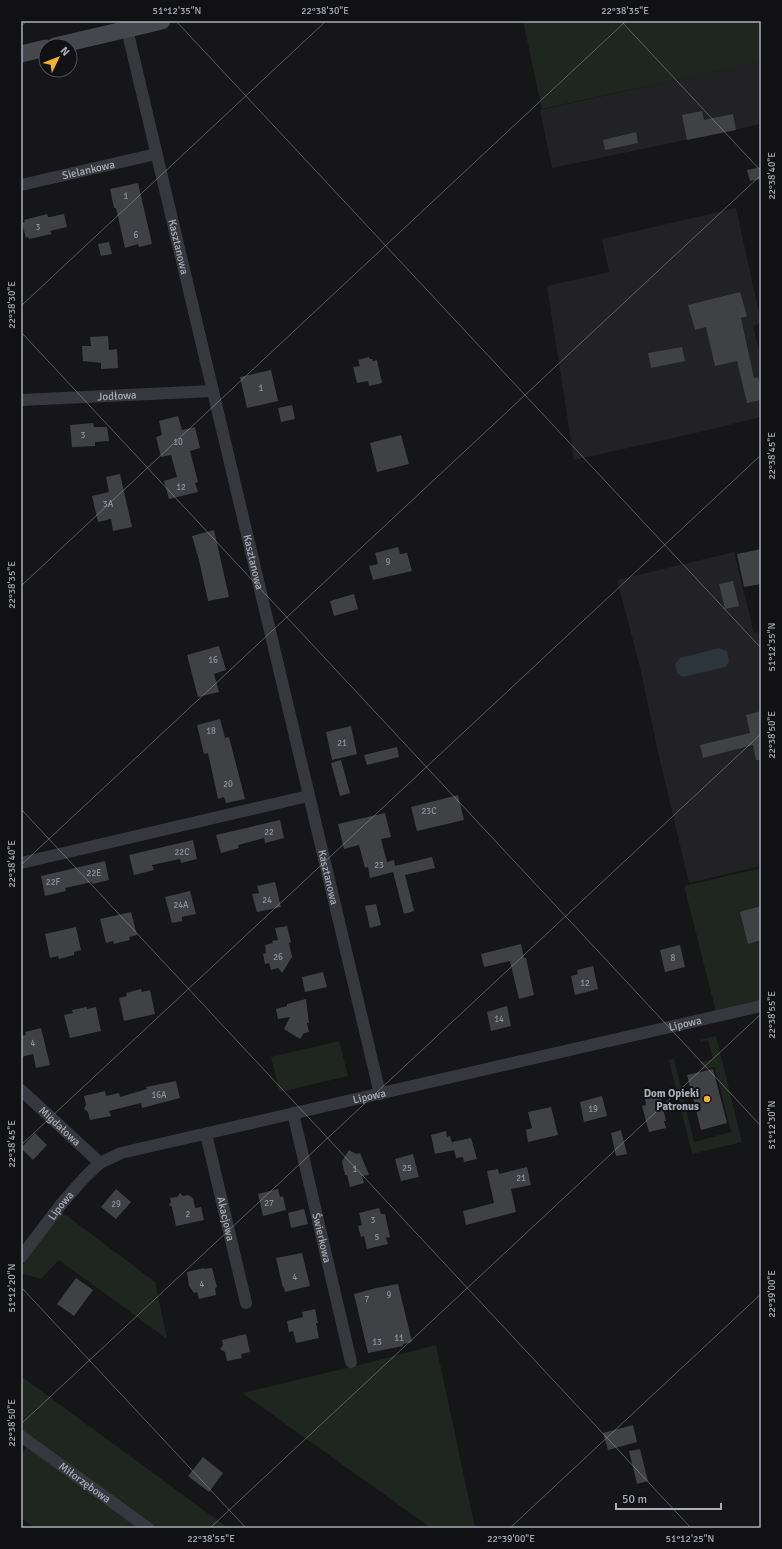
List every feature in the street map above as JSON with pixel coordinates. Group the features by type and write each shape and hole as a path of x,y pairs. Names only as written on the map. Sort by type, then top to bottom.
{"street":[{"path":"78,39 126,25 162,21"},
{"name":"Kasztanowa","path":"126,25 380,1094"},
{"path":"21,54 38,50"},
{"name":"Sielankowa","path":"21,185 156,154"},
{"name":"Jodłowa","path":"21,400 213,391"},
{"path":"21,863 308,796"},
{"name":"Lipowa","path":"21,1257 62,1203 86,1176 100,1163 121,1153 206,1134 293,1112 380,1094 761,1006"},
{"name":"Migdałowa","path":"21,1090 100,1163"},
{"name":"Świerkowa","path":"293,1112 351,1362"},
{"name":"Akacjowa","path":"206,1134 246,1303"},
{"name":"Miłorzębowa","path":"21,1436 148,1528"}],"shaded area":[{"path":"523,21 761,21 761,61 542,109"},
{"path":"761,21 761,124 552,168 540,110 746,64"},
{"path":"736,208 761,322 753,326 761,359 761,417 574,460 547,286 609,272 602,239"},
{"path":"734,552 754,633 761,632 761,866 689,883 658,752 640,667 617,580"},
{"path":"719,648 727,651 729,662 725,667 683,677 677,673 675,664 680,658"},
{"path":"761,868 761,1001 716,1012 684,886"},
{"path":"716,1036 742,1142 692,1154 669,1060 674,1059 694,1142 731,1132 715,1067 702,1070 700,1062 713,1059 708,1040 700,1042 700,1040"},
{"path":"339,1041 348,1076 280,1092 271,1057"},
{"path":"62,1212 155,1282 167,1339 59,1260 41,1279 21,1273 21,1267"},
{"path":"436,1345 475,1528 431,1528 242,1393 359,1365"},
{"path":"21,1376 228,1528 35,1528 21,1518 21,1455 31,1441 21,1434"}],"building":[{"path":"702,111 704,120 733,114 736,130 687,140 682,115"},
{"path":"636,132 638,143 605,150 603,140"},
{"path":"761,167 761,179 750,181 747,170"},
{"path":"138,183 152,244 139,247 138,244 125,248 110,189"},
{"path":"47,214 48,217 50,217 64,214 67,227 50,231 52,234 29,239 28,237 26,238 22,223 25,222 24,220"},
{"path":"109,242 112,254 101,256 98,244"},
{"path":"740,292 747,316 741,318 754,378 758,377 761,391 761,400 747,403 737,361 715,366 706,327 695,330 688,305"},
{"path":"108,336 109,350 117,349 118,368 101,369 101,363 83,361 82,346 91,346 90,337"},
{"path":"682,347 685,361 651,368 648,353"},
{"path":"369,357 373,361 377,360 382,383 369,386 368,381 357,383 353,367 360,366 358,360"},
{"path":"271,370 278,401 247,408 240,377"},
{"path":"292,405 295,419 281,422 278,408"},
{"path":"178,416 182,430 195,427 200,448 190,451 198,482 195,483 198,492 169,499 164,481 177,477 171,455 161,457 156,437 162,435 159,421"},
{"path":"93,423 94,427 107,427 109,441 95,442 95,446 72,447 70,425"},
{"path":"401,435 409,464 377,472 370,443"},
{"path":"120,474 132,527 113,531 111,519 98,522 92,496 109,492 106,477"},
{"path":"214,530 229,597 208,601 192,536"},
{"path":"398,547 400,554 407,553 412,571 373,580 369,566 378,564 375,553"},
{"path":"761,549 761,584 744,587 737,554"},
{"path":"733,581 739,606 725,609 719,584"},
{"path":"354,594 358,609 334,616 330,601"},
{"path":"219,646 226,670 214,674 219,692 198,697 187,655"},
{"path":"761,711 761,760 756,760 753,745 703,758 700,745 750,733 746,715"},
{"path":"220,719 225,738 229,737 245,799 226,803 224,797 218,799 208,753 204,754 197,725"},
{"path":"351,726 357,754 332,760 326,732"},
{"path":"397,747 399,757 367,765 364,755"},
{"path":"341,760 350,793 340,796 331,763"},
{"path":"458,795 464,820 417,831 411,807"},
{"path":"385,813 391,837 381,839 387,862 394,860 395,866 432,857 435,868 405,875 414,911 404,914 393,872 370,878 368,867 365,868 359,845 344,849 338,824"},
{"path":"280,820 284,838 265,843 264,838 238,845 239,848 221,853 216,835"},
{"path":"193,840 197,859 181,863 180,859 152,865 154,870 134,875 129,855"},
{"path":"105,861 109,880 65,888 66,891 45,896 41,876"},
{"path":"275,882 281,907 257,912 252,894 259,893 257,886"},
{"path":"190,891 196,914 182,917 182,921 172,923 165,897"},
{"path":"376,904 381,925 370,928 365,906"},
{"path":"761,906 761,940 748,944 740,912"},
{"path":"131,912 137,935 129,937 130,940 114,944 113,941 106,943 100,919"},
{"path":"287,926 291,942 289,943 292,957 282,973 278,968 271,970 269,963 265,964 263,954 266,953 265,945 273,943 272,941 278,940 275,928"},
{"path":"76,927 81,950 74,952 74,955 59,959 58,956 50,958 45,934"},
{"path":"521,944 524,958 526,958 534,995 519,999 510,961 484,967 481,954"},
{"path":"680,945 685,967 665,972 660,950"},
{"path":"593,966 598,989 575,995 571,976 578,974 577,970"},
{"path":"323,972 327,987 305,992 302,977"},
{"path":"141,989 142,992 150,990 155,1014 124,1021 119,998 127,996 126,993"},
{"path":"306,999 309,1032 304,1033 300,1039 284,1029 290,1017 278,1019 276,1009 287,1006 287,1004"},
{"path":"507,1006 511,1026 491,1031 487,1012"},
{"path":"87,1007 87,1009 96,1007 101,1031 70,1038 64,1015 73,1013 72,1010"},
{"path":"41,1028 50,1065 36,1068 33,1054 21,1057 21,1036 26,1035 25,1032"},
{"name":"Dom Opieki Patronus","path":"713,1069 727,1123 701,1130 687,1075"},
{"path":"176,1081 180,1098 142,1108 141,1103 109,1111 111,1116 90,1120 88,1112 84,1109 86,1105 84,1096 105,1091 106,1096 119,1093 120,1097 147,1089 146,1087"},
{"path":"602,1096 607,1116 584,1122 580,1102"},
{"path":"660,1096 666,1121 664,1121 666,1128 649,1132 642,1106 646,1105 645,1099"},
{"path":"551,1107 558,1135 528,1142 526,1130 532,1128 528,1112"},
{"path":"621,1130 627,1154 616,1156 611,1133"},
{"path":"446,1131 447,1137 450,1136 454,1150 435,1154 431,1135"},
{"path":"35,1133 47,1145 33,1160 21,1148"},
{"path":"471,1138 477,1159 464,1162 463,1157 456,1158 452,1142"},
{"path":"349,1150 356,1154 360,1153 369,1175 362,1176 364,1183 350,1187 347,1175 345,1175 342,1161"},
{"path":"413,1154 419,1177 401,1181 395,1159"},
{"path":"527,1167 531,1185 511,1189 516,1212 466,1225 463,1211 494,1203 487,1171 498,1169 499,1174"},
{"path":"116,1189 131,1202 116,1219 101,1207"},
{"path":"278,1189 280,1197 283,1196 286,1210 263,1216 258,1194"},
{"path":"180,1193 183,1196 188,1195 193,1198 195,1208 201,1207 204,1220 176,1226 172,1207 169,1205 171,1202 170,1198 177,1197"},
{"path":"379,1208 381,1214 385,1214 390,1237 386,1238 388,1244 367,1249 364,1236 361,1237 358,1226 362,1225 359,1213"},
{"path":"304,1209 308,1224 291,1228 288,1213"},
{"path":"302,1253 310,1286 285,1292 276,1258"},
{"path":"204,1268 212,1268 217,1287 215,1288 216,1295 199,1299 197,1292 194,1293 189,1286 187,1272"},
{"path":"76,1278 93,1290 74,1316 57,1304"},
{"path":"398,1284 412,1342 403,1344 403,1346 368,1353 354,1294"},
{"path":"315,1309 319,1338 296,1343 293,1331 289,1332 287,1321 303,1317 302,1312"},
{"path":"246,1334 250,1352 241,1354 242,1358 227,1361 225,1352 220,1349 223,1345 222,1340"},
{"path":"633,1425 637,1442 608,1450 603,1433"},
{"path":"640,1449 648,1481 637,1484 629,1451"},
{"path":"203,1457 223,1473 209,1492 188,1476"}],"place":[{"name":"Dom Opieki Patronus","path":"707,1099"}]}
